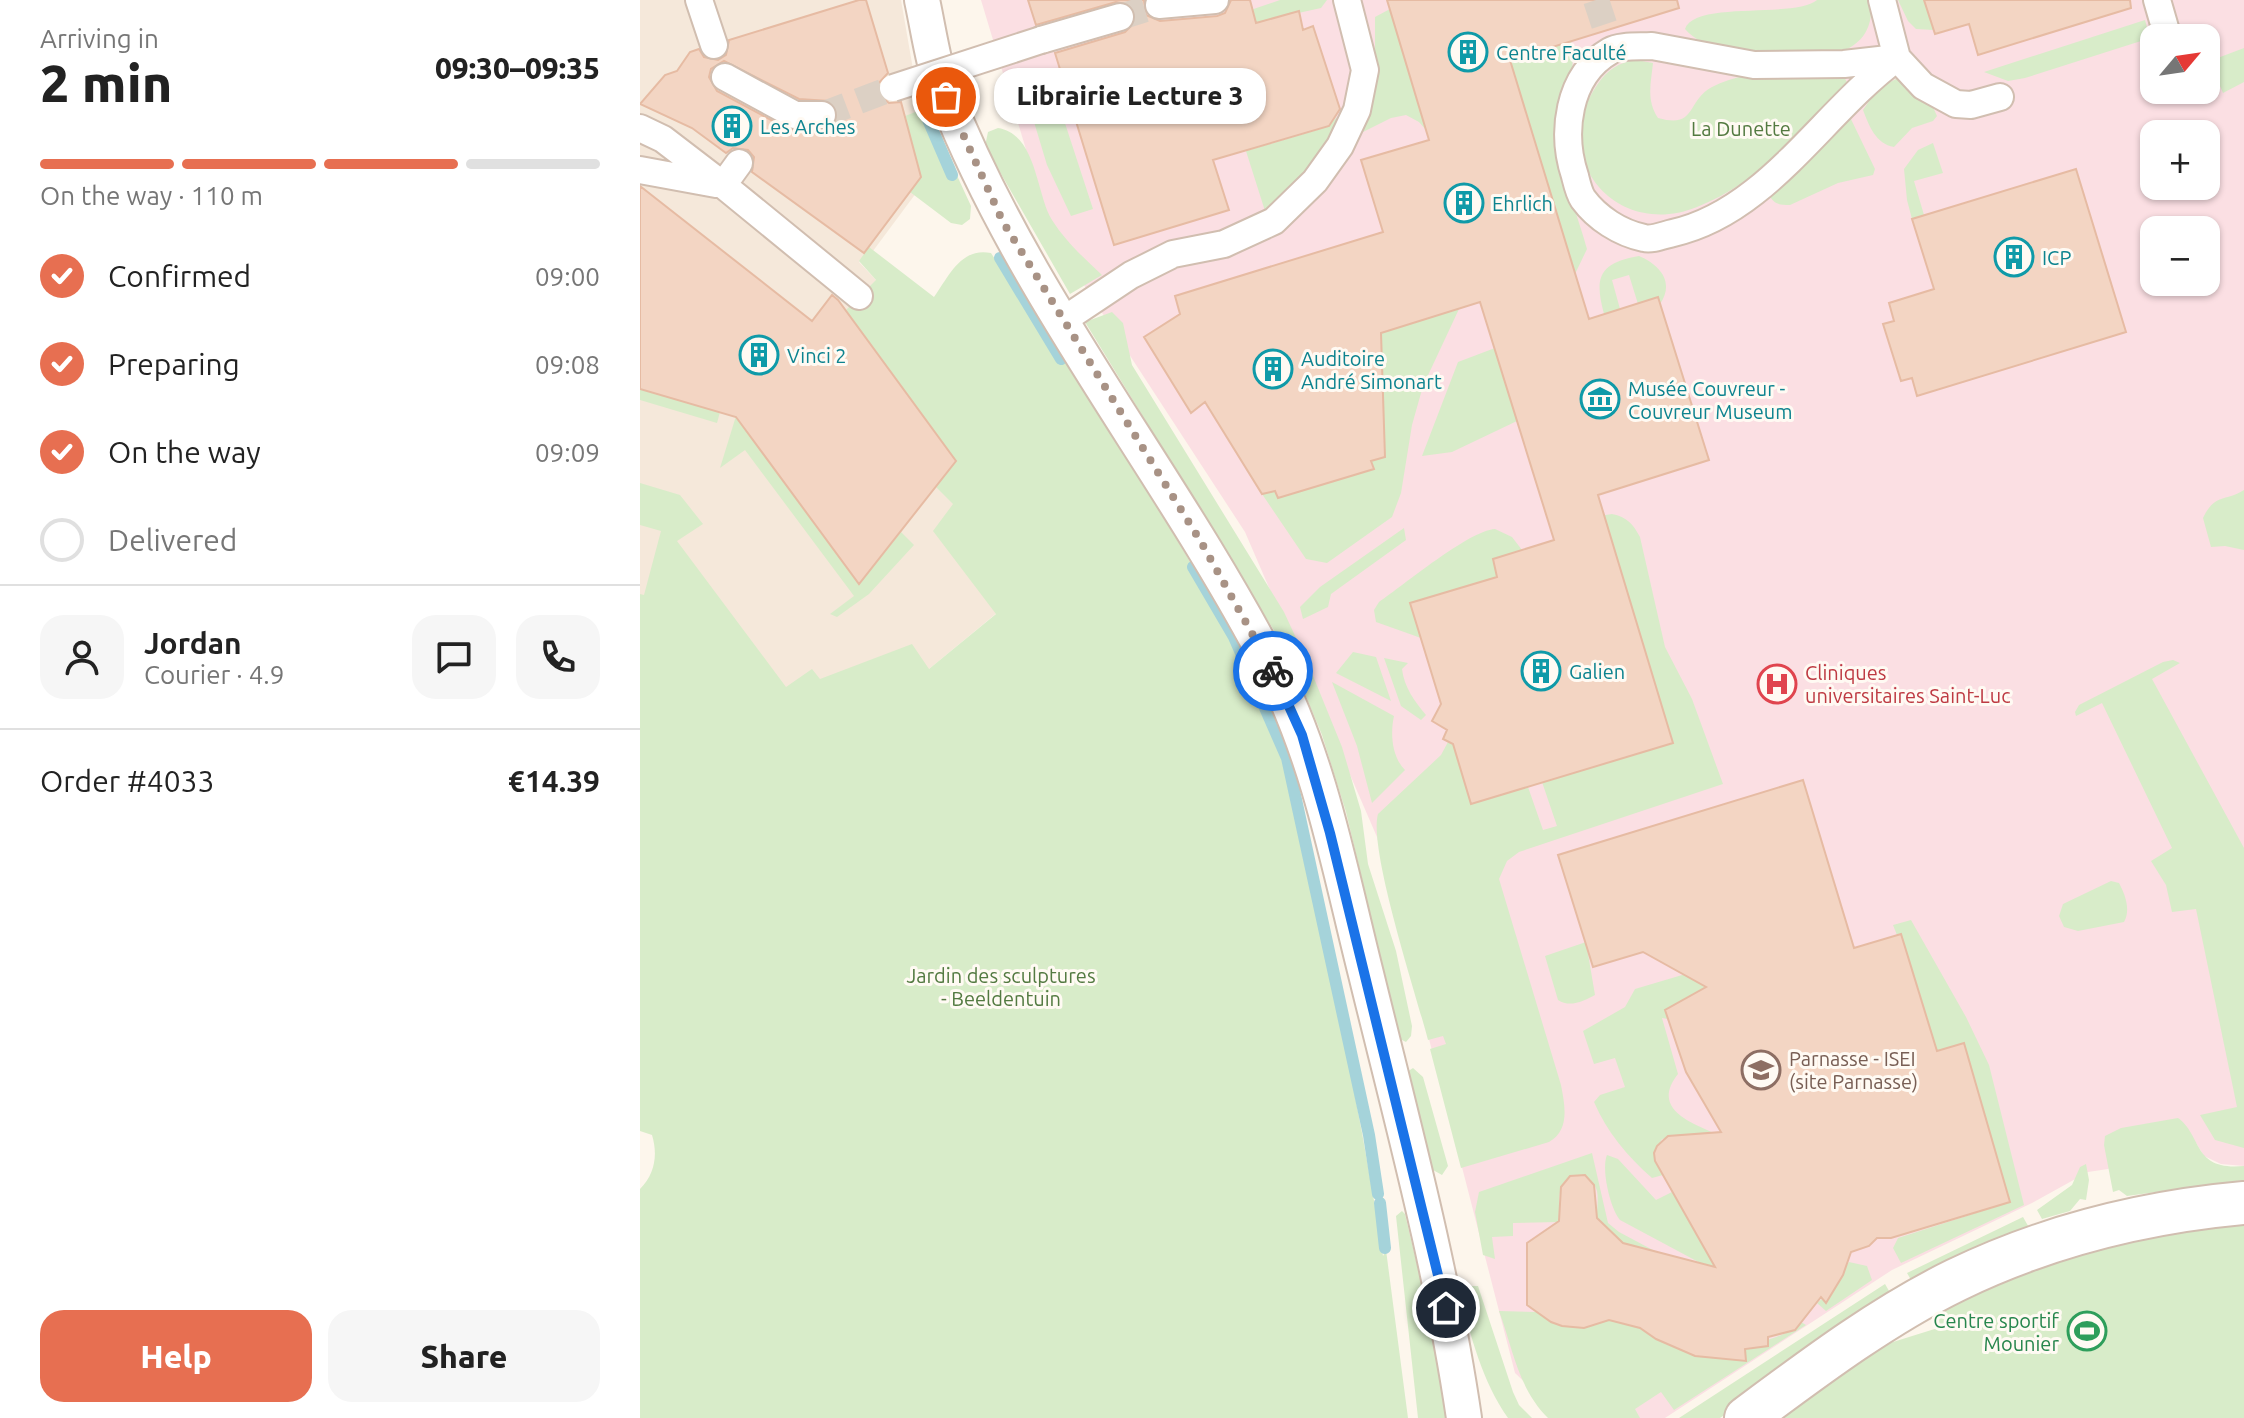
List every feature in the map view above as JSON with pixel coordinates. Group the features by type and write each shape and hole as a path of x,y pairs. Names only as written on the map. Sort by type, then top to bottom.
{"street":[{"path":"699,0 714,45"},
{"path":"922,0 936,69 946,97 1003,222 1201,542 1270,664 1302,735 1368,983 1452,1336 1464,1418"},
{"path":"1159,5 1215,0"},
{"path":"1062,321 1131,275 1173,254 1224,244 1274,221 1315,181 1340,146 1357,110 1365,70 1347,0"},
{"path":"1882,0 1897,58 1923,86 1947,101 1971,105 2000,97"},
{"path":"2157,0 2164,24"},
{"path":"893,88 1120,17"},
{"path":"1609,40 1754,65 1844,64 1897,58 1865,81 1813,139 1751,192 1705,223 1646,239 1609,225 1582,198 1569,158 1568,125 1576,90 1609,40"},
{"path":"725,77 774,114 822,115"},
{"path":"640,128 663,139 723,185 859,296"},
{"path":"723,185 739,163"},
{"path":"640,170 723,185"},
{"path":"1746,1418 1902,1311 1957,1280 2042,1244 2111,1223 2179,1209 2244,1203"},
{"path":"1452,1336 1490,1418"}],"shaded area":[{"path":"640,0 901,0 931,173 873,251 869,248 859,262 876,280 965,456 1038,579 929,669 640,766"},
{"name":"Cliniques universitaires Saint-Luc","path":"981,0 2244,0 2244,1166 2221,1164 2204,1156 2188,1130 2108,1169 2088,1172 2032,1203 1892,1270 1665,1418 1562,1418 1515,1373 1377,837 1245,532 1052,236"}],"green space":[{"path":"1280,0 1327,0 1321,8 1267,20 1271,38 1227,18"},
{"path":"1817,0 1871,0 1871,17 1862,37 1843,51 1760,54 1716,48 1685,29 1693,20 1707,15 1805,6"},
{"path":"1898,0 1924,0 1934,30 1916,29 1908,21"},
{"path":"1390,9 1414,90 1433,138 1419,122 1406,115 1391,118 1359,134 1375,91 1375,17"},
{"path":"2145,20 2146,24 2140,24 2140,41 2025,78 2008,81 1984,72"},
{"path":"1571,41 1572,70 1563,158 1587,249 1575,274 1497,64"},
{"path":"2244,48 2244,82 2223,93 2220,86 2220,57"},
{"name":"La Dunette","path":"1636,60 1653,63 1652,105 1658,118 1670,120 1685,117 1712,87 1743,76 1776,73 1843,75 1849,86 1846,93 1794,141 1739,185 1697,207 1667,214 1640,212 1617,202 1598,186 1585,164 1580,140 1584,113 1597,85 1614,68"},
{"path":"1898,78 1932,105 1937,116 1933,121 1912,128 1894,147 1878,138 1863,110 1878,88"},
{"path":"926,108 971,206 970,219 962,225 951,223 910,192 905,116"},
{"path":"1062,114 1093,209 1071,216 1047,165 1034,122"},
{"path":"1849,115 1875,169 1873,175 1838,183 1790,205 1775,202 1769,194"},
{"path":"1337,117 1327,143 1309,170 1287,195 1265,211 1246,151 1327,127"},
{"path":"998,128 1021,141 1034,166 1052,220 1069,243 1102,275 1070,294 985,146 988,132"},
{"path":"1933,143 1943,173 1914,181 1924,215 1912,219 1904,169 1918,150"},
{"name":"Jardin des sculptures - Beeldentuin","path":"869,247 934,297 964,259 981,252 991,253 1059,358 1063,359 1181,546 1209,594 1258,694 1286,767 1303,836 1383,1256 1386,1250 1408,1418 640,1418 640,1189 652,1171 655,1150 652,1135 640,1131 640,594 644,595 661,531 640,525 640,483 680,495 703,524 677,541 786,687 812,669 820,679 912,644 929,669 996,614 933,531 953,504 936,487 956,461 846,310 876,280 859,261"},
{"path":"1639,256 1653,264 1663,275 1666,288 1660,304 1658,298 1638,304 1629,275 1612,280 1620,309 1604,314 1600,290 1603,274 1615,263"},
{"path":"1459,309 1423,386 1412,425 1401,493 1392,517 1327,563 1306,559 1262,494 1275,491 1279,498 1373,469 1371,461 1385,456 1381,332"},
{"path":"1112,312 1123,323 1132,365 1284,612 1297,640 1278,637 1085,322"},
{"path":"1495,348 1517,421 1452,452 1422,456 1458,362"},
{"path":"640,389 720,412 717,423 640,400"},
{"path":"736,416 859,584 901,532 914,545 869,594 837,617 830,614 854,596 745,450 720,468"},
{"path":"2244,490 2244,550 2211,547 2203,518 2207,510 2216,501"},
{"path":"1612,514 1629,522 1640,537 1665,647 1692,699 1723,784 1519,852 1507,861 1499,879 1561,1085 1563,1124 1556,1137 1549,1142 1461,1168 1430,1049 1446,1044 1443,1036 1428,1040 1387,890 1380,858 1378,814 1441,755 1448,742 1453,745 1471,804 1528,787 1543,830 1557,826 1542,782 1673,742 1612,542 1599,516"},
{"path":"1404,528 1406,540 1331,594 1328,607 1303,619 1300,607 1320,587"},
{"path":"1495,529 1512,537 1522,550 1493,559 1497,577 1410,603 1421,638 1376,622 1374,610 1379,602 1453,548"},
{"path":"1353,652 1376,657 1391,701 1336,673"},
{"path":"1384,658 1408,663 1402,669 1403,676 1426,715 1421,720 1401,706"},
{"path":"2173,660 2180,663 2152,679 2244,848 2244,1148 2215,1140 2200,1115 2237,1107 2196,909 2172,912 2166,885 2151,861 2172,848 2102,703 2076,716 2075,712 2079,705 2163,662"},
{"path":"1307,661 1342,747 1361,811 1368,864 1396,951 1412,1026 1411,1036 1406,1042 1400,1039 1346,812 1322,735 1298,677"},
{"path":"1332,682 1394,716 1393,745 1397,759 1405,770 1372,803 1357,746"},
{"path":"2111,881 2119,883 2125,897 2127,912 2124,922 2078,931 2064,927 2059,916 2063,904"},
{"path":"1911,920 1966,1017 1989,1065 2024,1205 1901,1263 1893,1248 1898,1238 2010,1202 1964,1043 1907,1061 1928,1020 1901,934 1897,935 1893,925"},
{"path":"1586,942 1595,995 1577,1003 1558,1000 1545,956"},
{"path":"1699,970 1704,988 1665,1010 1668,1019 1662,1018 1678,1074 1669,1096 1676,1112 1714,1133 1662,1139 1654,1153 1663,1175 1652,1178 1618,1143 1594,1102 1600,1095 1625,1087 1615,1058 1594,1064 1583,1031 1625,1007 1635,989"},
{"path":"1413,1068 1423,1077 1448,1166 1442,1175 1433,1170 1407,1072"},
{"path":"2178,1118 2207,1158 2227,1166 2244,1166 2244,1180 2127,1196 2119,1190 2113,1192 2105,1136 2121,1128"},
{"path":"1592,1153 1608,1223 1666,1257 1626,1245 1597,1224 1598,1195 1595,1185 1587,1178 1576,1175 1567,1179 1561,1188 1559,1222 1513,1223 1513,1236 1492,1237 1495,1259 1483,1255 1475,1212 1479,1192"},
{"path":"1607,1155 1618,1159 1656,1200 1672,1192 1695,1231 1749,1274 1704,1265 1620,1220 1608,1188 1605,1169"},
{"path":"2086,1164 2089,1180 2086,1200 2080,1199 2070,1211 2042,1219 2037,1210 2072,1185 2080,1167"},
{"path":"1402,1211 1453,1418 1418,1418 1396,1216"},
{"path":"2023,1217 2031,1231 1914,1285 1907,1273"},
{"name":"Centre sportif Mounier","path":"2244,1221 2244,1418 1779,1418 1877,1347 1941,1327 1935,1313 2027,1268 2082,1249"},
{"path":"1849,1262 1867,1266 1872,1280 1826,1311 1817,1303 1828,1299"},
{"path":"1885,1284 1892,1296 1720,1418 1679,1418"},
{"path":"1470,1286 1478,1286 1513,1392 1519,1405 1532,1418 1508,1418 1491,1389 1473,1342 1460,1294"},
{"path":"1499,1311 1536,1312 1562,1326 1584,1328 1609,1320 1639,1327 1656,1339 1695,1356 1746,1361 1745,1349 1783,1334 1801,1322 1806,1325 1674,1410 1661,1392 1635,1409 1640,1418 1548,1418 1523,1381"}],"building":[{"name":"Les Arches","path":"866,0 888,73 878,84 878,94 889,103 901,102 921,177 864,253 752,172 754,157 748,150 733,148 726,153 692,128 640,104 665,75 677,71 690,52 699,49 704,57 718,60 726,55 729,40","holes":["724,61 799,99 829,101 836,108 836,122 823,131 788,129 717,91 709,77 711,69"]},
{"path":"1028,0 1144,0 1146,15 1160,21 1217,16 1225,13 1231,0 1250,0 1256,23 1299,11 1303,30 1313,26 1340,109 1329,126 1213,160 1229,210 1114,245 1055,53 1125,32 1135,22 1135,12 1130,5 1116,2 1036,25"},
{"path":"1387,0 1677,0 1679,8 1510,60 1589,319 1658,297 1709,460 1598,495 1673,743 1471,804 1453,744 1443,739 1447,730 1432,721 1441,704 1410,603 1497,577 1493,559 1554,540 1480,302 1381,333 1385,457 1371,461 1374,469 1278,498 1275,491 1262,494 1205,402 1191,413 1144,337 1180,314 1175,296 1383,232 1361,160 1429,140"},
{"path":"1924,0 2130,0 2131,8 1978,55 1969,24 1935,34"},
{"name":"ICP","path":"2076,169 2126,332 1917,396 1912,378 1901,381 1883,324 1894,321 1889,303 1934,289 1912,219"},
{"name":"Vinci 2","path":"640,186 812,321 832,295 838,300 956,461 859,584 736,417 640,389"},
{"name":"Parnasse - ISEI (site Parnasse)","path":"1803,780 1854,948 1901,934 1937,1051 1964,1043 2010,1202 1891,1238 1877,1238 1869,1246 1851,1252 1843,1275 1826,1303 1821,1297 1795,1330 1768,1337 1768,1346 1745,1349 1746,1361 1695,1356 1656,1339 1640,1328 1609,1320 1584,1328 1551,1322 1527,1305 1527,1243 1559,1221 1561,1187 1570,1176 1585,1175 1594,1185 1597,1218 1623,1243 1715,1267 1655,1161 1654,1153 1668,1136 1721,1132 1686,1072 1665,1010 1706,987 1643,952 1593,967 1558,855"}],"waterway":[{"path":"923,108 952,175"},
{"path":"1000,258 1061,359"},
{"path":"1193,567 1234,637 1287,758 1369,1135 1378,1194"},
{"path":"1380,1203 1385,1248"}],"tunnel":[{"path":"1596,0 1606,30"},
{"path":"1120,17 1159,5"},
{"path":"822,115 893,88"}],"way so far":[{"path":"946,97 1003,222 1201,542 1273,671"}],"place":[{"name":"Centre Faculté","path":"1468,52"},
{"name":"Librairie Lecture 3","path":"946,97"},
{"name":"Les Arches","path":"732,126"},
{"name":"Ehrlich","path":"1464,203"},
{"name":"ICP","path":"2014,257"},
{"name":"Vinci 2","path":"759,355"},
{"name":"Auditoire André Simonart","path":"1273,369"},
{"name":"Musée Couvreur - Couvreur Museum","path":"1600,399"},
{"name":"Galien","path":"1541,671"},
{"name":"Cliniques universitaires Saint-Luc","path":"1777,684"},
{"name":"Parnasse - ISEI (site Parnasse)","path":"1761,1070"},
{"name":"Centre sportif Mounier","path":"2087,1331"}],"route":[{"path":"1273,671 1302,735 1330,833 1421,1194 1446,1308"}]}
